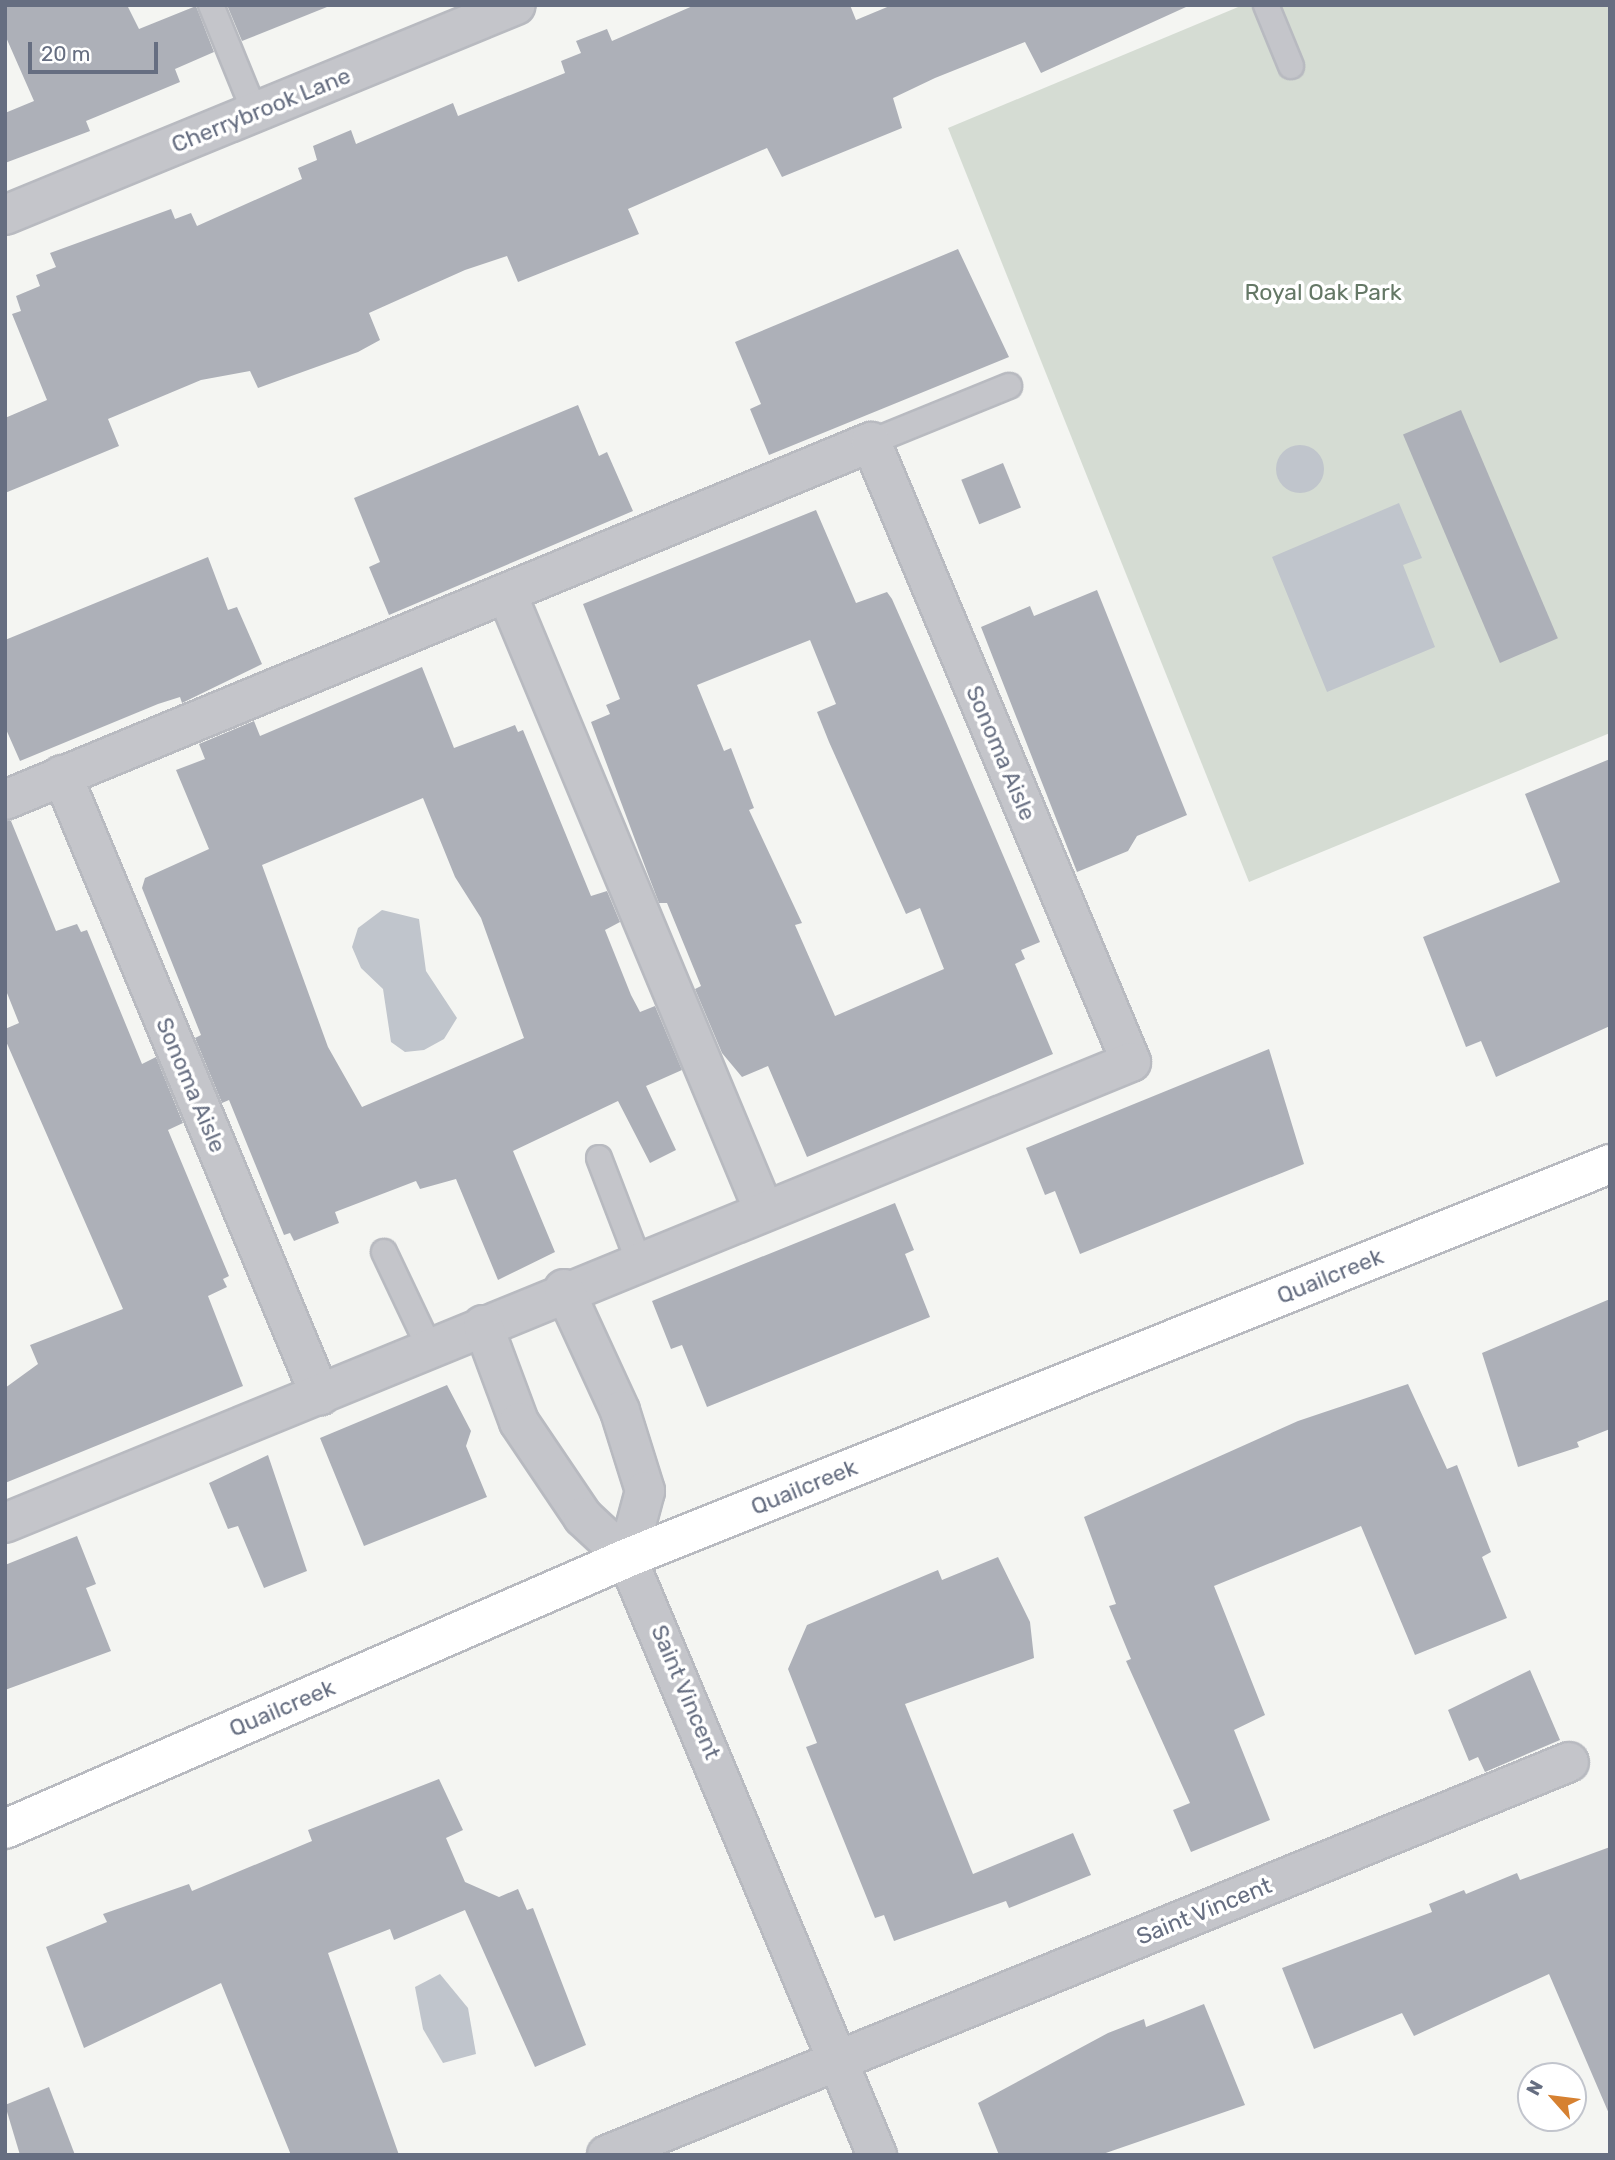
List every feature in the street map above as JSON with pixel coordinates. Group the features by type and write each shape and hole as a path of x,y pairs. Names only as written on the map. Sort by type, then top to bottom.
{"street":[{"name":"Cherrybrook Lane","path":"5,215 516,5"},
{"path":"5,800 871,442"},
{"name":"Sonoma Aisle","path":"5,1523 430,1349 564,1289 639,1262 1130,1062 871,442"},
{"path":"508,594 764,1211"},
{"name":"Sonoma Aisle","path":"62,775 320,1395"},
{"name":"Quailcreek","path":"5,1829 628,1558 1610,1164"},
{"path":"483,1325 519,1422 583,1517 628,1558 645,1491 636,1453 599,1374 564,1289"},
{"name":"Saint Vincent","path":"628,1558 877,2155"},
{"name":"Saint Vincent","path":"607,2155 1570,1762"}],"lane":[{"path":"211,5 255,113"},
{"path":"1266,5 1291,66"},
{"path":"871,442 1009,386"},
{"path":"599,1158 639,1262"},
{"path":"384,1252 430,1349"}],"green space":[{"name":"Royal Oak Park","path":"1243,5 1610,5 1610,733 1249,882 948,128"}],"shaded area":[{"path":"1300,445 1317,452 1324,469 1317,486 1300,493 1283,486 1276,469 1283,452"},
{"path":"1399,503 1422,558 1403,565 1435,647 1327,692 1272,557"},
{"path":"382,910 419,919 426,971 457,1018 444,1039 424,1050 405,1052 391,1042 383,989 361,968 352,947 358,928"},
{"path":"440,1974 468,2008 476,2054 443,2063 423,2029 415,1987"}],"building":[{"path":"5,5 127,5 139,29 196,6 214,52 175,69 180,82 86,121 90,131 5,163 5,113 34,101 5,35"},
{"path":"227,5 326,5 327,7 242,41"},
{"path":"695,5 850,5 856,20 892,5 1186,7 1041,73 1025,42 935,78 893,98 902,128 782,177 767,148 628,209 639,234 518,282 507,256 465,270 369,313 380,340 358,352 258,388 250,371 201,380 108,419 119,446 5,493 5,418 47,400 12,314 21,311 16,296 40,286 36,275 56,267 50,253 171,209 175,219 191,213 197,226 302,179 298,168 317,160 313,146 351,130 356,144 453,103 458,116 565,73 561,61 581,53 576,41 607,29 612,41"},
{"path":"958,249 1009,357 769,455 750,409 761,404 735,342"},
{"path":"578,405 599,456 607,452 633,511 389,615 369,567 380,562 354,498"},
{"path":"1461,410 1558,638 1500,663 1403,435"},
{"path":"1003,463 1021,508 979,524 961,480"},
{"path":"816,510 856,603 887,592 892,599 945,719 1040,942 1021,950 1025,959 1015,964 1053,1054 807,1157 768,1066 742,1077 722,1053 695,989 701,986 667,903 659,903 591,722 610,714 606,705 620,699 583,604","holes":["810,640 836,704 817,712 829,742 906,914 920,908 944,969 835,1016 795,925 802,923 749,810 754,808 731,748 724,751 697,685"]},
{"path":"208,557 228,610 237,607 262,664 182,703 180,697 158,704 20,761 5,727 5,640"},
{"path":"1097,590 1187,815 1137,836 1128,851 1077,872 981,627 1030,606 1034,616"},
{"path":"422,667 454,748 515,725 518,732 523,730 591,896 607,891 620,922 605,930 631,995 640,1012 655,1006 682,1070 646,1086 676,1150 650,1163 618,1101 513,1151 555,1252 498,1280 456,1179 420,1189 416,1181 335,1212 339,1223 294,1241 290,1233 284,1235 229,1100 222,1103 195,1038 201,1035 142,888 145,878 209,849 176,770 205,759 199,744 254,721 260,736","holes":["423,798 455,877 481,918 524,1038 362,1107 328,1047 262,865"]},
{"path":"1610,759 1610,1026 1496,1077 1481,1041 1466,1047 1423,937 1560,882 1525,794"},
{"path":"5,821 11,821 56,931 77,924 81,932 87,930 142,1064 156,1057 183,1123 168,1130 229,1276 223,1279 227,1287 208,1296 243,1386 5,1483 5,1388 38,1364 30,1345 123,1309 5,1039 5,1029 19,1023 5,988"},
{"path":"1269,1049 1304,1164 1080,1254 1055,1191 1045,1195 1026,1148"},
{"path":"895,1203 914,1250 905,1254 930,1317 707,1407 682,1345 671,1349 652,1301"},
{"path":"1610,1299 1610,1429 1577,1442 1579,1447 1518,1467 1482,1353"},
{"path":"1408,1384 1447,1469 1457,1465 1491,1552 1482,1557 1507,1618 1415,1655 1361,1526 1214,1586 1265,1715 1234,1730 1270,1820 1191,1852 1173,1810 1190,1803 1126,1661 1131,1659 1109,1606 1116,1604 1084,1517 1298,1421"},
{"path":"447,1385 471,1431 466,1446 487,1497 364,1546 320,1438"},
{"path":"268,1455 307,1571 264,1588 238,1526 228,1529 209,1483"},
{"path":"77,1536 96,1584 86,1588 111,1651 5,1690 5,1565"},
{"path":"998,1557 1030,1622 1034,1658 905,1704 973,1874 1073,1833 1091,1875 1009,1908 1006,1901 894,1941 884,1915 875,1918 806,1747 817,1743 788,1669 807,1625 938,1570 942,1580"},
{"path":"1530,1670 1560,1740 1485,1772 1478,1757 1469,1761 1448,1710"},
{"path":"439,1779 463,1830 446,1838 465,1882 499,1897 518,1889 527,1910 533,1908 586,2045 535,2067 465,1910 394,1940 390,1929 328,1953 399,2155 291,2155 221,1983 84,2048 46,1947 107,1922 103,1914 189,1884 192,1891 312,1841 308,1830"},
{"path":"1610,1847 1610,2116 1549,1974 1414,2036 1402,2013 1314,2049 1282,1968 1432,1912 1429,1904 1464,1890 1466,1894 1517,1873 1520,1880"},
{"path":"1204,2004 1245,2105 1100,2155 999,2155 978,2103 1108,2033 1144,2019 1146,2027"},
{"path":"49,2087 75,2155 20,2155 5,2105"}]}
